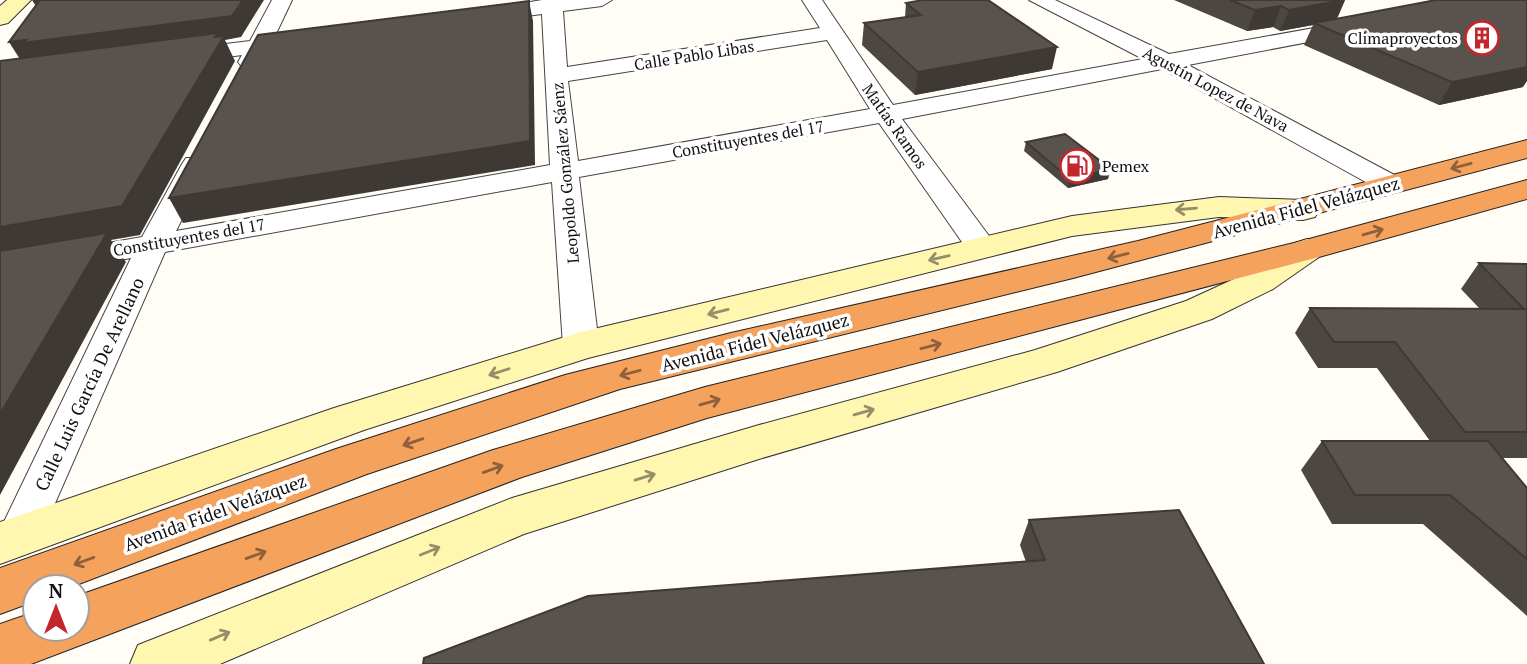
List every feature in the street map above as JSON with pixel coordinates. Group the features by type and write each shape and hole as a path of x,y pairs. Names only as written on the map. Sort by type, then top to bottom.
{"highway":[{"name":"Avenida Fidel Velázquez","path":"91,616 509,463 790,380 1042,319 1305,230 1390,184 1527,149"},
{"name":"Avenida Fidel Velázquez","path":"0,591 325,472 566,390 756,339 1006,284 1527,189"},
{"path":"0,650 21,642"}],"street":[{"path":"0,18 20,0"},
{"path":"232,95 282,0"},
{"path":"459,19 553,3 602,0"},
{"name":"Matías Ramos","path":"811,0 886,114 982,248"},
{"name":"Agustín Lopez de Nava","path":"1039,0 1166,62 1390,184"},
{"name":"Leopoldo González Sáenz","path":"553,3 556,76 581,346"},
{"name":"Constituyentes del 17","path":"0,272 886,114 1371,23"},
{"name":"Calle Pablo Libas","path":"556,76 832,33"},
{"path":"167,58 326,37"},
{"name":"Calle Luis García De Arellano","path":"9,540 154,243 213,132"},
{"path":"9,540 349,419 581,346 1072,226 1219,206 1305,230 1260,281 1199,310 1043,362 758,442 512,518 157,664"}],"building":[{"path":"40,0 243,0 232,16 22,43 26,40 9,42"},
{"path":"923,0 988,0 1057,47 918,72 864,23 921,15 906,3"},
{"path":"1230,0 1343,0 1289,10 1281,6 1255,10"},
{"path":"1436,0 1527,0 1527,67 1452,82 1314,23"},
{"path":"529,1 530,141 169,198 258,35"},
{"path":"218,33 215,37 224,36 122,206 0,227 0,61"},
{"path":"1065,134 1111,169 1070,179 1026,142"},
{"path":"107,233 0,414 0,251"},
{"path":"1479,263 1527,264 1527,432 1465,432 1395,342 1334,342 1310,308 1524,309"},
{"path":"1322,441 1488,441 1527,488 1527,559 1450,495 1355,495"},
{"path":"1179,510 1264,664 423,664 424,658 588,596 1045,560 1029,520"}],"place":[{"name":"Climaproyectos","path":"1482,38"},
{"name":"Pemex","path":"1077,166"}]}
